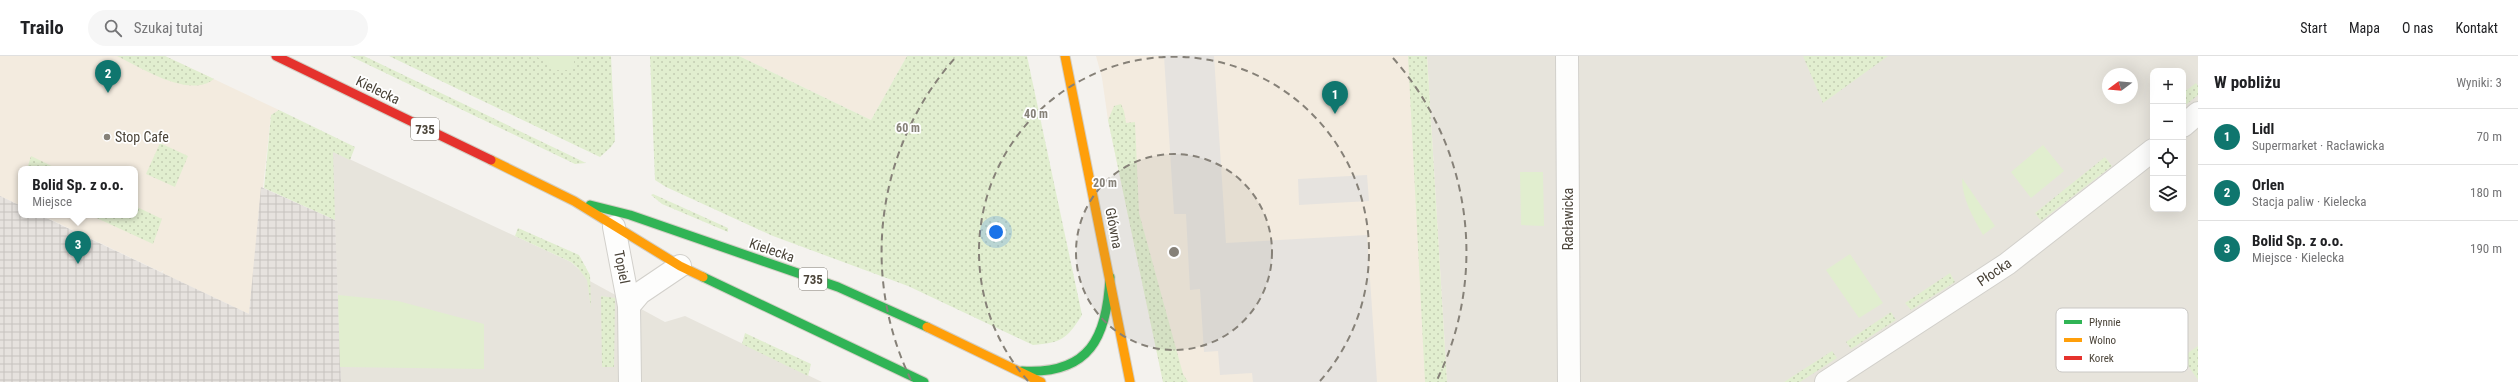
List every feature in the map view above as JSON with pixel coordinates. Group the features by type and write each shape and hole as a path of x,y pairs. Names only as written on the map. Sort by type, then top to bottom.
{"main road":[{"name":"Kielecka","path":"276,56 574,201 614,227 680,266 834,341 924,382"},
{"name":"Główna","path":"1065,56 1130,382"},
{"name":"Kielecka","path":"574,201 630,215 838,287 891,309 1041,382"},
{"path":"1019,371 1040,373 1054,371 1083,356 1098,337 1106,319 1110,277"}],"street":[{"name":"Racławicka","path":"1567,56 1570,382"},
{"path":"2186,123 2198,113"},
{"name":"Płocka","path":"1826,382 2007,264 2150,152"},
{"name":"Topiel","path":"614,227 629,306 630,382"},
{"name":"Topiel","path":"629,306 640,293 680,266"}],"shaded area":[{"path":"0,56 165,56 279,110 271,115 249,314 162,273 164,270 161,272 47,218 138,218 138,166 18,166 18,205 0,196"},
{"path":"739,56 907,56 871,120"},
{"path":"1096,56 1427,56 1447,382 1163,382 1108,120 1102,78"},
{"path":"1164,56 1214,56 1226,243 1367,235 1377,382 1253,382 1252,373 1220,375 1218,351 1204,352 1200,289 1190,290 1186,214 1174,214"},
{"path":"1427,56 2198,56 2198,382 1447,382"},
{"path":"332,151 571,262 584,274 588,280 665,322 685,316 822,382 341,382"},
{"path":"1367,175 1369,201 1299,205 1298,179"},
{"path":"261,187 335,220 341,382 0,382 0,196 18,205 18,218 46,218 249,314"}],"green space":[{"path":"117,56 165,56 214,79 204,84 192,86 179,84 152,74"},
{"path":"350,56 364,56 586,163 575,164"},
{"path":"389,56 611,56 615,141 600,157"},
{"path":"536,56 574,56 574,64 571,70 555,70"},
{"path":"650,56 739,56 871,120 907,56 1027,56 1082,315 1067,335 1057,341 1033,345 908,286 773,236 666,187 655,180"},
{"path":"1408,56 1427,56 1447,382 1425,382"},
{"path":"1803,56 1888,56 1823,103"},
{"path":"2196,83 2198,86 2198,95 2186,105 2186,104 2186,91"},
{"path":"1121,104 1126,123 1135,122 1139,213 1183,374 1188,382 1163,382 1108,120 1114,106"},
{"path":"279,110 355,147 350,160 333,152 335,220 264,188 271,115"},
{"path":"160,143 188,156 175,187 146,174"},
{"path":"2043,145 2064,171 2031,198 2011,172"},
{"path":"31,156 52,166 28,166"},
{"path":"2105,157 2112,166 2041,221 2035,213"},
{"path":"1520,172 1543,172 1544,226 1521,225"},
{"path":"1962,178 1995,226 1983,235 1966,201 1962,186"},
{"path":"653,194 728,228 728,232 662,204 651,195"},
{"path":"138,207 162,219 153,244 97,218 138,218"},
{"path":"518,228 579,255 590,275 591,308 587,280 578,268 571,262 515,236"},
{"path":"1850,254 1883,303 1859,318 1826,270"},
{"path":"1950,273 1955,282 1911,310 1905,303"},
{"path":"338,295 398,301 484,324 484,369 340,367"},
{"path":"601,296 615,298 614,367 602,367"},
{"path":"1891,312 1896,320 1851,349 1846,342"},
{"path":"745,333 811,364 808,376 742,344"},
{"path":"2198,346 2198,380 2188,366 2188,353"},
{"path":"1832,351 1837,358 1800,382 1784,382"}],"traffic: fast":[{"path":"590,205 630,215 838,287 927,327"},
{"path":"703,277 924,382"},
{"path":"1022,371 1045,371 1064,366 1079,359 1090,348 1099,334 1105,318 1110,277"}],"traffic: slow":[{"path":"1065,56 1130,382"},
{"path":"491,160 574,201 680,266 703,277"},
{"path":"927,327 1041,382"}],"traffic: jam":[{"path":"276,56 491,160"}],"place":[{"name":"Orlen","path":"108,93"},
{"name":"Lidl","path":"1335,114"},
{"name":"Stop Cafe","path":"107,137"},
{"name":"Bolid Sp. z o.o.","path":"78,264"}]}
